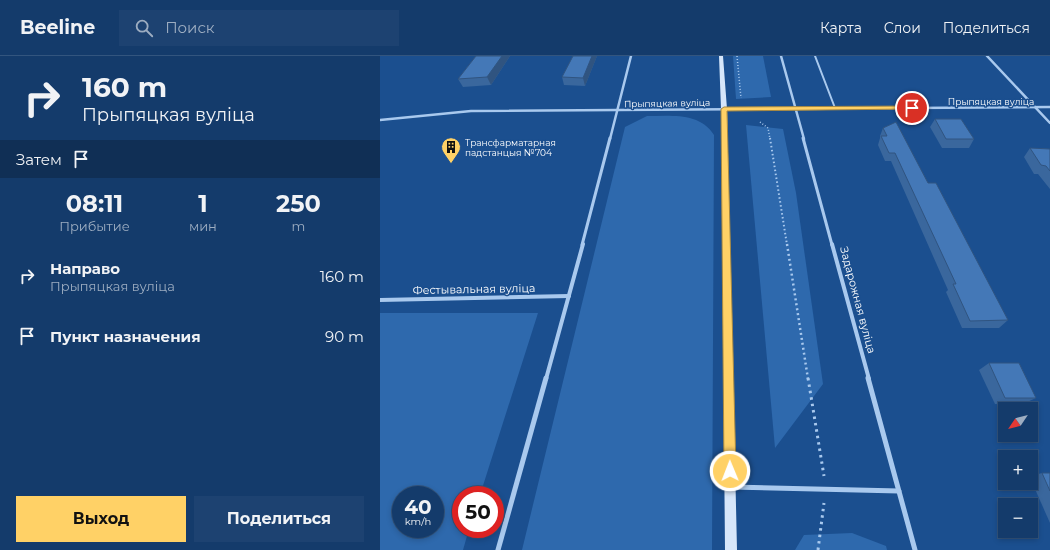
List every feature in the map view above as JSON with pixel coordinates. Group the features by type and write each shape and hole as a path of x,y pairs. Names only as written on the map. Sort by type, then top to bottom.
{"main road":[{"path":"721,56 724,109 731,550"}],"street":[{"path":"498,550 568,296 631,56"},
{"name":"Задарожная вуліца","path":"781,56 915,550"},
{"path":"987,56 1050,123"},
{"name":"Прыпяцкая вуліца","path":"380,120 471,111 1050,107"},
{"name":"Фестывальная вуліца","path":"380,300 568,296"},
{"path":"730,487 899,491"}],"lane":[{"path":"815,56 835,108"}],"path":[{"path":"737,56 742,109 768,128 826,489 818,550"}],"shaded area":[{"path":"733,56 763,56 771,97 736,99"},
{"path":"647,116 675,116 693,119 701,122 714,135 712,550 522,550 625,127"},
{"path":"746,125 783,129 796,193 823,384 775,448"},
{"path":"380,313 538,313 483,486 452,486 452,538 466,538 463,550 380,550"},
{"path":"852,533 886,546 887,550 795,550 804,535"}],"building":[{"path":"476,56 502,56 487,77 458,79"},
{"path":"573,56 592,56 583,78 562,77"},
{"path":"935,119 961,119 974,139 946,139"},
{"path":"896,122 928,183 936,183 1008,320 970,321 953,284 956,284 895,153 889,153 881,136 887,136 883,128"},
{"path":"1030,148 1050,149 1050,171 1046,166 1041,165"},
{"path":"989,363 1019,363 1036,398 1005,398"},
{"path":"1042,473 1050,473 1050,491"}],"place":[{"name":"Трансфарматарная падстанцыя №704","path":"451,164"}],"route":[{"path":"730,471 724,109 912,108"}]}
